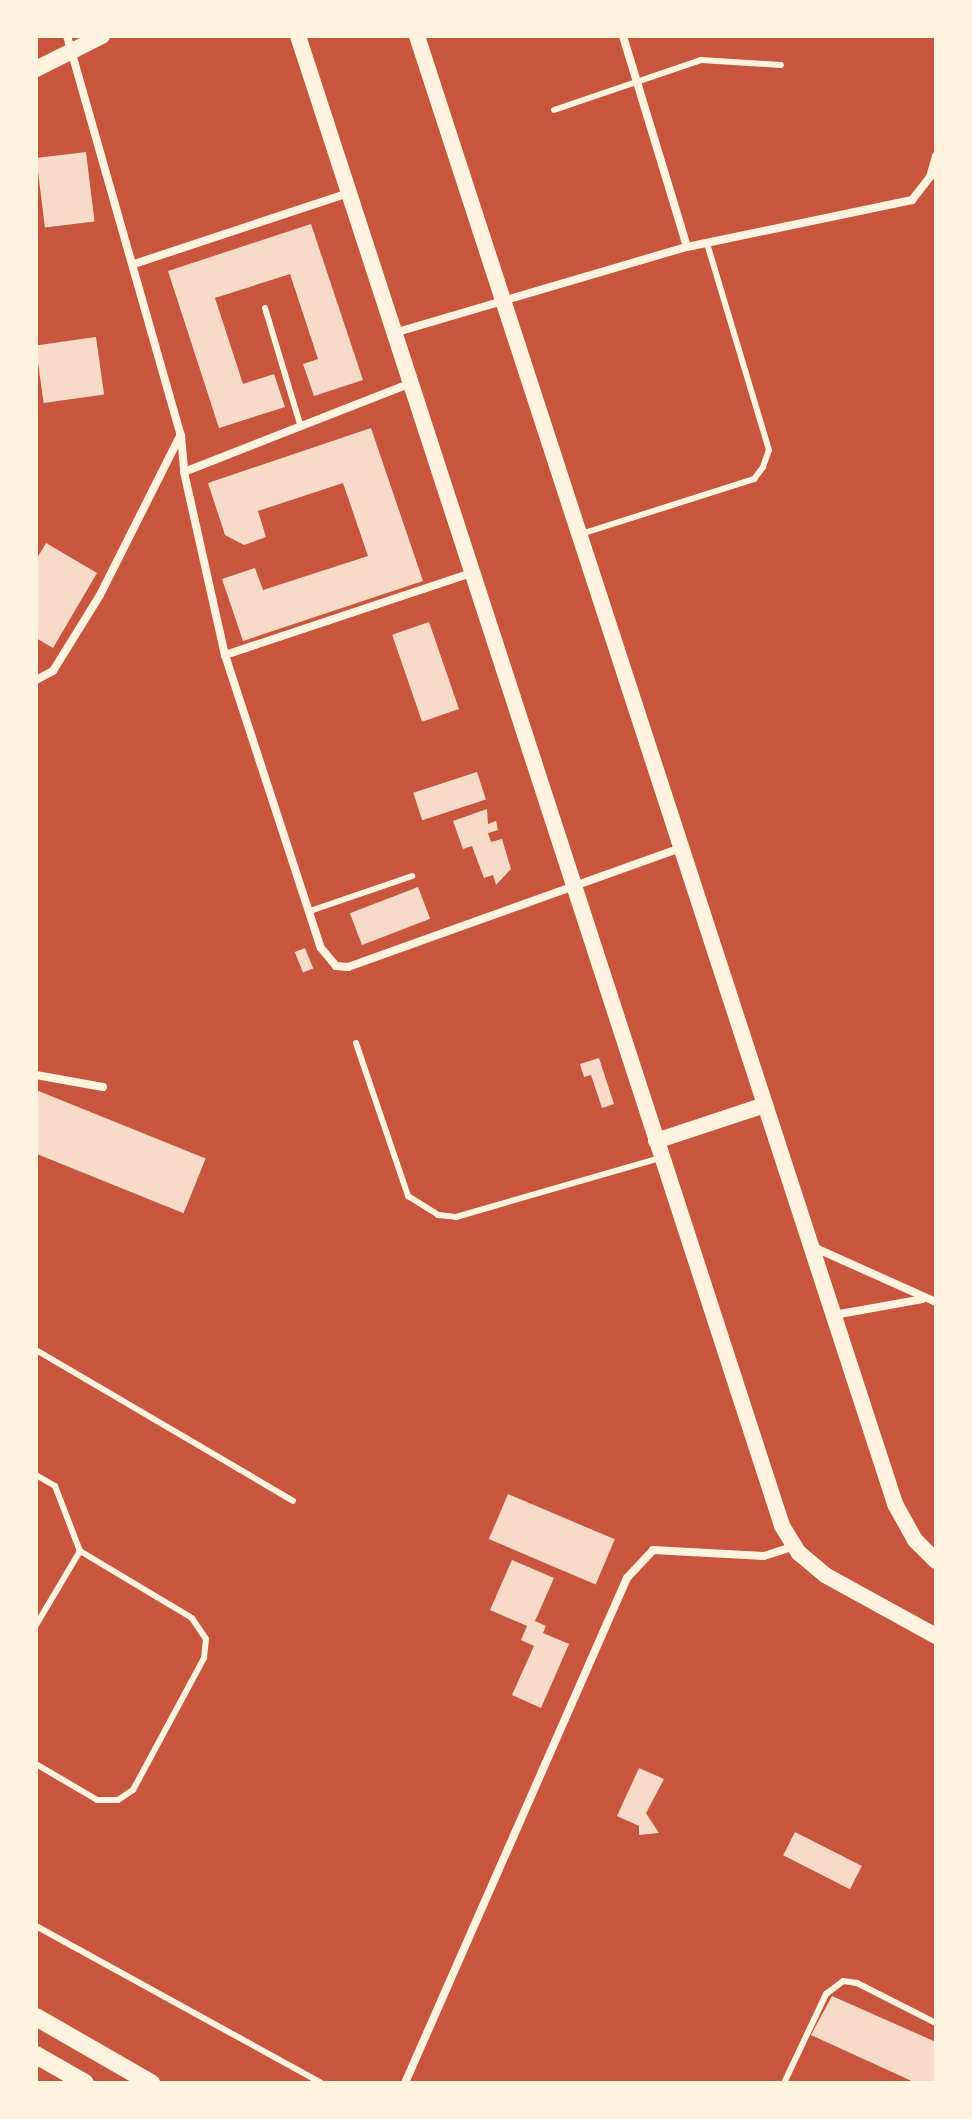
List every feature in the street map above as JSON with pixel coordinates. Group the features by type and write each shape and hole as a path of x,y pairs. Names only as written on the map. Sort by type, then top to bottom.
{"highway":[{"path":"36,2017 151,2083"},
{"path":"36,2055 85,2083"}],"main road":[{"path":"36,69 69,44 102,36"},
{"path":"298,36 782,1526 794,1546 825,1575 936,1636"},
{"path":"417,36 895,1504 915,1540 936,1561"},
{"path":"658,1150 765,1105"}],"street":[{"path":"623,36 687,247"},
{"path":"69,44 181,435 184,472 225,655 321,948 336,966 348,967 682,847"},
{"path":"394,334 687,247 912,200 930,177 936,156"},
{"path":"134,264 349,193"},
{"path":"184,472 300,424 409,384"},
{"path":"36,680 53,671 100,595 181,435"},
{"path":"225,655 474,572"},
{"path":"36,1075 103,1087"},
{"path":"811,1246 936,1302"},
{"path":"833,1315 924,1299"},
{"path":"405,2083 627,1578 653,1550 764,1556 794,1546"}],"lane":[{"path":"554,110 701,60 781,65"},
{"path":"581,534 754,479 763,467 769,450 707,243"},
{"path":"265,308 300,424"},
{"path":"310,911 412,876"},
{"path":"356,1043 408,1196 438,1215 456,1217 658,1150"},
{"path":"36,1350 293,1501"},
{"path":"36,1475 55,1486 80,1551 192,1618 206,1639 204,1658 133,1790 118,1800 97,1800 36,1764"},
{"path":"36,1625 80,1551"},
{"path":"36,1926 321,2083"},
{"path":"784,2083 826,1994 843,1981 857,1983 936,2023"}],"building":[{"path":"86,152 95,221 45,228 36,158"},
{"path":"311,224 363,380 314,396 303,364 318,359 290,274 215,298 243,384 274,374 285,407 219,428 168,271"},
{"path":"96,337 104,394 44,403 36,345"},
{"path":"371,428 423,581 243,641 222,579 255,568 263,590 368,556 343,483 258,511 266,537 244,545 225,535 208,483"},
{"path":"46,543 97,573 53,648 36,638 36,560"},
{"path":"429,622 459,709 422,722 392,635"},
{"path":"477,772 486,800 422,820 413,793"},
{"path":"487,809 488,824 496,821 498,830 488,833 491,842 502,839 511,869 496,885 493,875 484,878 472,846 463,849 453,821"},
{"path":"418,887 430,919 362,945 350,913"},
{"path":"305,948 313,968 303,973 295,952"},
{"path":"599,1058 614,1104 602,1108 591,1075 584,1077 580,1064"},
{"path":"36,1090 206,1159 184,1213 36,1154"},
{"path":"508,1494 615,1539 596,1584 489,1539"},
{"path":"512,1560 554,1578 535,1621 546,1626 543,1633 569,1644 541,1708 512,1695 534,1646 521,1640 527,1626 490,1610"},
{"path":"639,1768 664,1779 646,1813 659,1833 639,1835 639,1826 617,1816"},
{"path":"795,1832 862,1866 850,1889 783,1855"},
{"path":"832,1996 936,2042 936,2083 916,2083 811,2035"}]}
